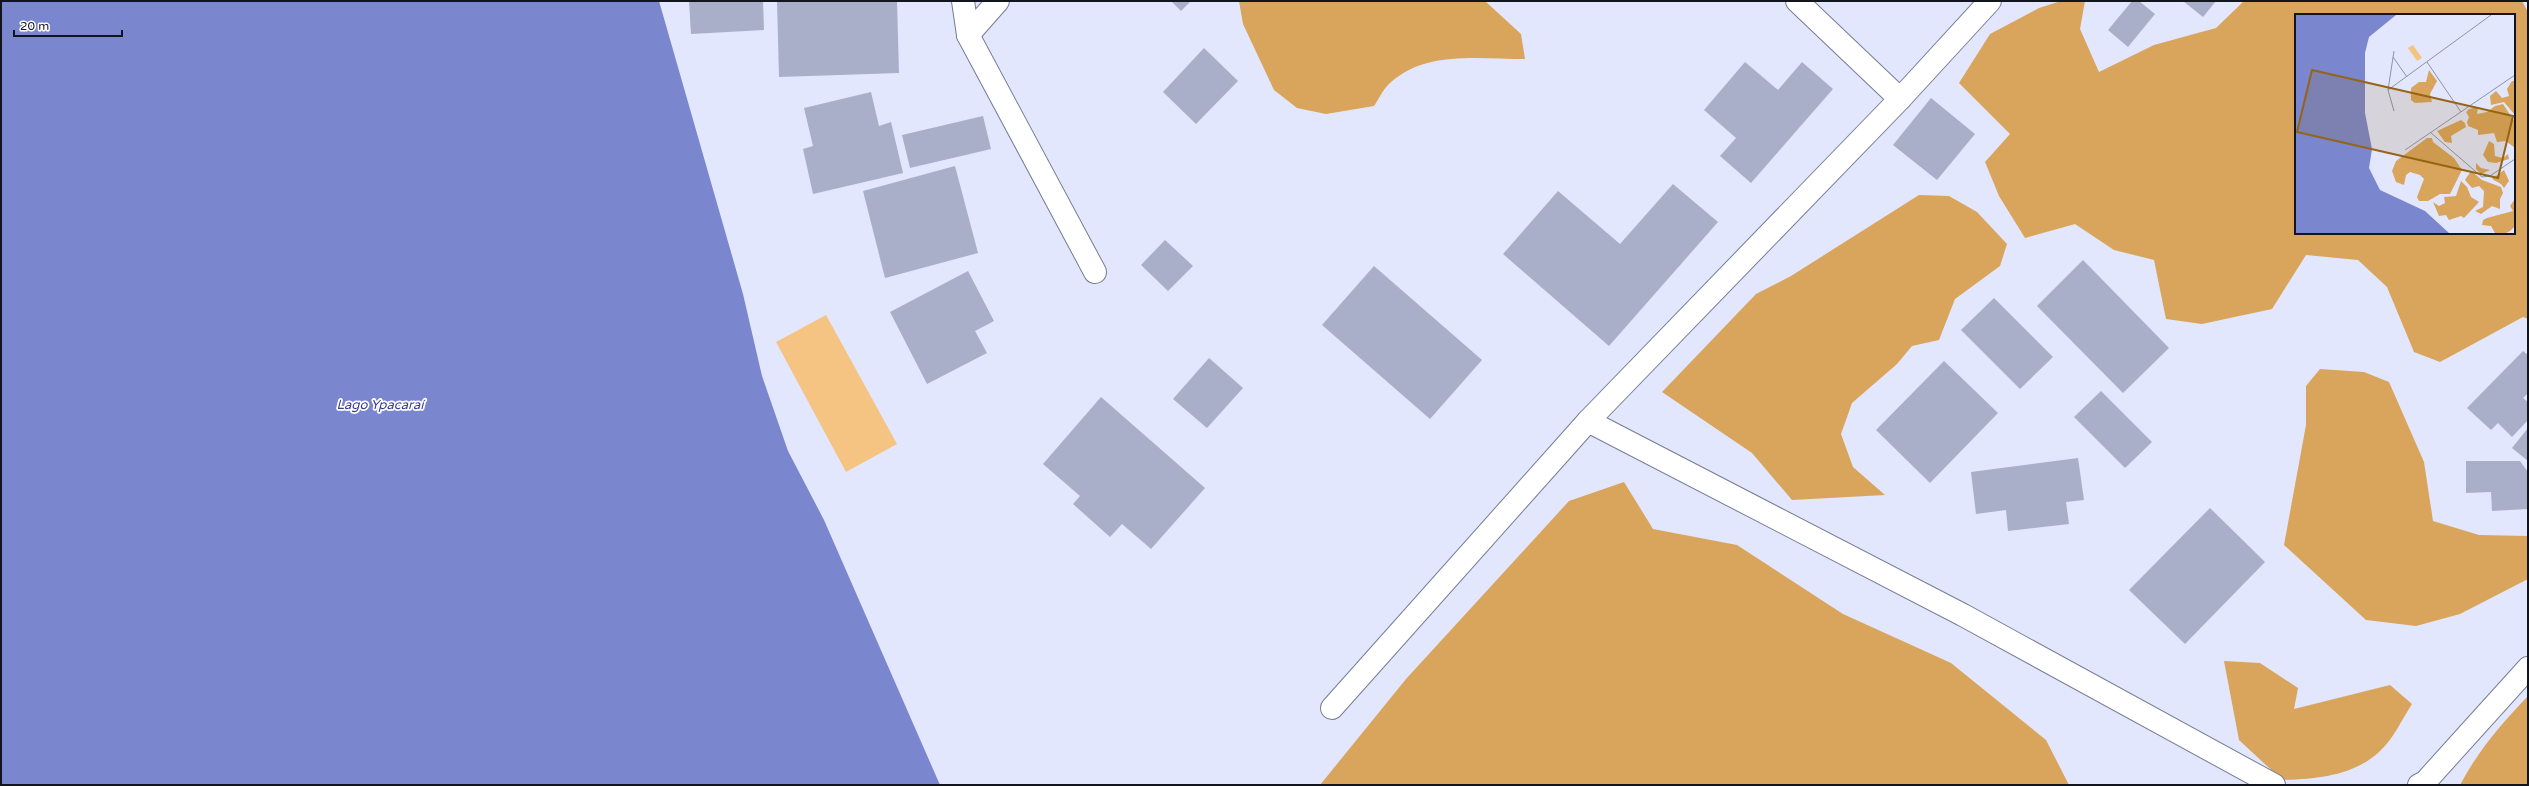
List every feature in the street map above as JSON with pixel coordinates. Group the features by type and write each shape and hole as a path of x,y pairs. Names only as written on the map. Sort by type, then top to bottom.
{"street":[{"path":"963,1 968,35 1095,272"},
{"path":"968,35 998,1"},
{"path":"1796,1 1900,99"},
{"path":"1332,708 1588,421 1900,99 1990,1"},
{"path":"1588,421 1963,615 2274,785"},
{"path":"2419,785 2425,782 2528,668"}],"shaded area":[{"path":"1239,1 1485,1 1521,34 1525,59 1454,59 1420,65 1404,72 1390,83 1374,106 1326,114 1297,108 1274,90 1243,24"},
{"path":"2061,1 2085,1 2080,29 2099,72 2154,45 2216,28 2244,1 2522,1 2528,12 2528,319 2523,317 2440,362 2414,352 2387,287 2358,260 2306,255 2272,309 2202,324 2166,319 2154,260 2114,250 2075,224 2025,238 1999,196 1985,162 2010,134 1959,83 1990,34 2039,8"},
{"path":"1919,195 1949,196 1977,212 2007,244 2000,266 1955,299 1939,340 1912,346 1897,364 1852,403 1841,434 1853,467 1885,495 1792,500 1752,453 1662,392 1756,294 1791,276"},
{"path":"826,315 897,444 846,472 776,342"},
{"path":"2320,369 2364,372 2389,382 2424,462 2433,521 2479,535 2528,536 2528,579 2460,614 2416,626 2366,620 2284,545 2306,425 2306,386"},
{"path":"1624,482 1653,529 1737,545 1843,614 1951,663 2046,740 2069,785 1320,785 1406,679 1569,501"},
{"path":"2224,661 2260,663 2298,688 2294,709 2390,685 2412,704 2389,742 2369,760 2334,775 2308,779 2282,780 2239,740"},
{"path":"2528,696 2528,785 2460,785 2474,761 2491,738"}],"water":[{"name":"Lago Ypacaraí","path":"1,1 659,1 743,294 762,376 788,451 824,520 940,785 1,785"}],"building":[{"path":"689,1 763,1 764,30 691,34"},
{"path":"777,1 897,1 899,73 779,77"},
{"path":"1171,1 1191,1 1181,11"},
{"path":"2132,1 2139,1 2155,14 2128,47 2108,30"},
{"path":"2183,1 2216,1 2203,17"},
{"path":"1204,48 1238,81 1196,124 1163,92"},
{"path":"1745,62 1778,90 1802,62 1833,89 1751,183 1720,156 1736,138 1704,110"},
{"path":"871,92 879,126 891,122 903,173 813,194 803,149 813,146 804,108"},
{"path":"1931,98 1975,134 1937,180 1893,145"},
{"path":"983,116 991,149 910,168 902,135"},
{"path":"955,166 978,253 885,278 863,191"},
{"path":"1673,184 1718,222 1609,346 1503,254 1558,191 1620,244"},
{"path":"1165,240 1193,266 1168,291 1141,265"},
{"path":"2083,260 2169,348 2123,393 2037,306"},
{"path":"1374,266 1482,360 1430,419 1322,325"},
{"path":"968,271 994,321 975,331 987,353 927,384 890,312"},
{"path":"1994,298 2053,357 2020,389 1961,330"},
{"path":"2523,351 2528,355 2528,393 2523,398 2528,402 2528,420 2512,437 2498,423 2491,430 2467,408"},
{"path":"1209,358 1243,388 1207,428 1173,399"},
{"path":"1944,361 1998,413 1930,483 1876,430"},
{"path":"2101,391 2152,442 2125,468 2074,417"},
{"path":"1101,397 1205,488 1151,549 1122,524 1110,537 1073,504 1080,496 1043,464"},
{"path":"2528,428 2528,461 2512,448"},
{"path":"2078,458 2084,500 2066,502 2069,524 2008,531 2006,510 1976,514 1971,472"},
{"path":"2466,461 2520,461 2528,472 2528,509 2492,511 2491,492 2466,493"},
{"path":"2210,508 2265,562 2185,644 2129,590"}]}
